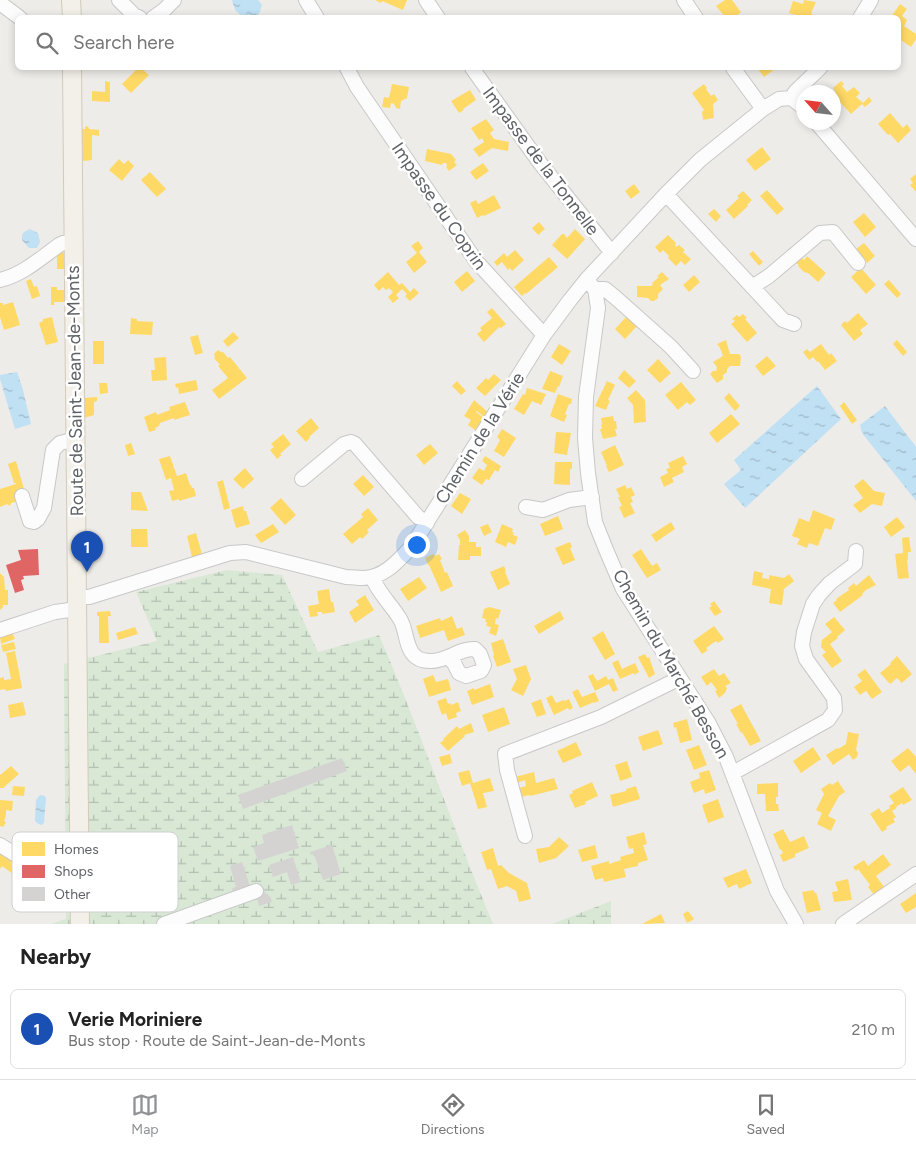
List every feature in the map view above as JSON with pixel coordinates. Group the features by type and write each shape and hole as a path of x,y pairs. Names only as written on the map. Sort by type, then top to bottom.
{"main road":[{"path":"71,0 72,15"},
{"name":"Route de Saint-Jean-de-Monts","path":"72,70 79,832"}],"street":[{"path":"119,0 134,15"},
{"path":"158,15 174,0"},
{"path":"306,0 315,15"},
{"path":"426,0 436,15"},
{"path":"684,0 694,15"},
{"path":"862,15 871,0"},
{"path":"0,3 16,15"},
{"name":"Impasse du Coprin","path":"348,70 362,95 476,261 544,335"},
{"name":"Impasse de la Tonnelle","path":"473,70 540,163 612,253"},
{"path":"734,70 762,108"},
{"path":"796,102 791,98 818,70"},
{"name":"Chemin de la Vérie","path":"0,630 55,612 89,596 230,553 246,552 346,577 364,578 372,577 398,562 412,546 544,335 570,300 590,284 612,253 700,160 762,108 779,99 791,98"},
{"path":"823,130 916,239"},
{"path":"666,194 783,320 794,324"},
{"path":"752,287 769,276 820,232 833,232 858,263"},
{"path":"0,280 23,270 58,244 74,242"},
{"path":"590,284 605,289 616,298 671,347 693,371"},
{"name":"Chemin du Marché Besson","path":"590,284 598,308 586,397 585,438 595,522 623,589 708,722 726,757 777,891 796,924"},
{"path":"22,496 28,517 30,521 34,522 38,519 44,508 53,450 60,443 76,439"},
{"path":"302,479 344,444 351,442 358,445 418,517 427,523"},
{"path":"526,507 543,510 568,500 592,497"},
{"path":"733,773 828,720 835,710 834,698 806,659 802,646 804,632 813,604 830,583 855,564 856,552"},
{"path":"372,577 385,600 400,619 411,650 416,657 423,661 433,662 449,658"},
{"path":"525,836 507,770 505,754 601,717 680,678"},
{"path":"0,845 12,852"},
{"path":"844,924 916,874"},
{"path":"164,924 256,891"}],"green space":[{"path":"227,570 282,575 318,652 379,635 493,924 51,924 66,919 66,912 178,912 178,832 65,832 64,664 157,641 136,592"},
{"path":"611,901 611,924 552,924"}],"water":[{"path":"232,0 258,0 262,5 258,15 241,15 235,10"},
{"path":"30,229 38,233 40,242 37,248 29,248 22,240 24,232"},
{"path":"17,372 31,424 15,429 0,375"},
{"path":"817,386 841,419 745,508 724,484 741,470 734,460"},
{"path":"885,406 916,447 916,501 862,433 860,425"},
{"path":"40,795 45,796 46,799 44,823 41,825 35,821 36,800"}],"building: Homes":[{"path":"375,0 407,0 403,10"},
{"path":"725,0 732,0 741,12 738,15 724,15 716,6"},
{"path":"804,0 816,2 811,13 813,15 789,13 793,1 803,4"},
{"path":"900,4 907,9 902,16 907,20 904,26 916,34 916,39 911,47 901,40 901,15 892,15"},
{"path":"136,70 143,70 149,75 131,93 122,84"},
{"path":"759,70 774,70 764,77"},
{"path":"105,81 110,82 110,102 92,101 92,91 105,92"},
{"path":"841,81 844,84 842,86 847,92 854,87 860,93 856,97 863,103 869,97 872,101 865,107 862,104 851,114 841,103 841,85 836,85"},
{"path":"392,84 409,87 407,98 401,101 400,109 391,103 390,108 382,107 384,97 389,98"},
{"path":"704,84 711,96 714,94 718,100 713,104 714,118 703,120 702,112 704,110 692,93"},
{"path":"470,90 476,100 459,113 451,101"},
{"path":"890,113 903,128 907,124 911,130 898,143 878,124"},
{"path":"486,119 494,130 490,133 494,139 509,142 508,151 492,148 479,157 473,149 484,142 482,138 479,140 471,128"},
{"path":"87,126 89,129 99,130 99,136 92,135 92,160 83,161 82,129 85,129"},
{"path":"762,147 771,159 755,171 746,160"},
{"path":"427,149 451,154 456,160 454,162 457,165 449,171 446,163 442,165 425,161"},
{"path":"119,159 124,164 128,160 134,166 122,181 109,170"},
{"path":"483,163 489,171 476,180 470,172"},
{"path":"150,172 166,189 157,197 141,180"},
{"path":"916,174 916,192 910,185 913,183 910,179"},
{"path":"634,184 640,192 631,199 625,191"},
{"path":"767,190 784,209 777,215 760,196"},
{"path":"743,191 752,200 734,219 726,210 739,198 737,196"},
{"path":"494,195 501,208 477,218 470,203 476,200 478,204"},
{"path":"714,209 721,216 716,222 708,214"},
{"path":"864,213 876,227 865,237 853,222"},
{"path":"539,222 545,229 538,235 532,228"},
{"path":"575,229 585,239 567,259 552,245 562,234 567,238"},
{"path":"668,235 676,243 676,247 679,245 685,250 683,252 691,259 685,265 681,261 676,266 663,250 660,253 655,247"},
{"path":"418,241 423,248 419,252 427,262 414,273 406,262 417,253 411,246"},
{"path":"864,243 875,256 867,263 856,249"},
{"path":"63,250 63,253 66,253 66,269 57,269 57,253"},
{"path":"515,250 524,260 512,271 510,268 508,270 502,262 497,266 494,262 504,253 507,257"},
{"path":"753,251 763,262 759,266 749,254"},
{"path":"800,256 804,260 807,256 826,273 818,282 794,262"},
{"path":"549,257 558,267 522,296 514,287"},
{"path":"861,268 876,285 866,294 851,277"},
{"path":"467,271 475,281 462,292 454,282"},
{"path":"388,272 399,285 402,283 410,292 414,288 419,293 410,301 402,289 396,295 399,298 393,303 388,297 393,292 389,288 386,290 383,287 379,291 374,285"},
{"path":"662,272 669,279 660,285 663,289 658,294 658,298 651,301 648,298 637,297 637,286 651,286"},
{"path":"694,275 700,282 689,292 683,285"},
{"path":"31,279 34,287 37,286 40,296 32,299 26,281"},
{"path":"889,280 901,294 897,298 884,284"},
{"path":"51,287 57,287 57,290 66,290 66,302 54,302 54,305 51,305"},
{"path":"13,302 20,325 4,330 0,317 0,303 3,303 3,305"},
{"path":"492,308 506,324 501,328 499,327 484,342 477,334 482,330 480,328 492,318 487,312"},
{"path":"858,313 868,324 860,330 863,334 854,341 841,325 845,321 847,323"},
{"path":"743,314 757,333 747,342 731,324 735,321 732,319 737,315 739,317"},
{"path":"627,316 637,326 625,339 615,329"},
{"path":"52,317 58,342 46,345 39,323 43,319"},
{"path":"131,318 137,319 137,321 153,322 152,335 130,334"},
{"path":"233,332 239,338 228,347 223,341"},
{"path":"198,335 203,353 195,355 190,337"},
{"path":"726,340 730,354 739,354 741,357 740,366 730,366 723,375 723,379 717,383 710,374 716,371 717,367 713,362 723,356 717,344"},
{"path":"897,340 907,352 903,356 893,344"},
{"path":"93,341 104,341 104,364 93,364"},
{"path":"559,344 571,351 562,365 551,357"},
{"path":"821,344 829,355 831,353 837,361 825,370 818,361 813,357 809,360 803,352 807,349 810,352"},
{"path":"218,350 223,352 228,358 230,357 247,378 219,399 212,390 228,378 214,358 214,354"},
{"path":"767,356 776,366 763,376 755,366"},
{"path":"166,357 167,380 152,381 151,370 155,370 154,358"},
{"path":"658,359 671,373 660,383 647,370"},
{"path":"624,370 636,381 629,388 618,378"},
{"path":"550,371 563,376 555,393 542,389"},
{"path":"494,374 501,380 485,396 476,388 486,378 488,380"},
{"path":"196,380 198,390 179,394 178,387 176,388 175,384"},
{"path":"457,381 466,391 461,395 452,386"},
{"path":"607,381 615,385 608,400 610,401 606,410 595,406"},
{"path":"681,382 696,400 690,405 687,402 678,410 665,395"},
{"path":"99,383 107,383 108,393 100,394"},
{"path":"527,388 546,394 541,405 532,401 524,415 514,409 523,394 525,395"},
{"path":"636,390 645,400 646,422 634,423 633,405 627,398"},
{"path":"729,393 740,406 735,411 724,398"},
{"path":"558,394 572,399 565,414 567,415 564,422 550,416"},
{"path":"97,397 97,401 94,402 94,415 84,418 84,398"},
{"path":"474,400 489,413 485,418 476,412 484,418 475,430 468,425 471,420 464,416"},
{"path":"185,402 190,415 160,423 155,428 156,430 149,432 144,417 156,412 157,415 170,410 169,407"},
{"path":"844,402 857,420 852,424 840,406"},
{"path":"731,414 740,424 717,443 709,433"},
{"path":"613,416 614,421 616,421 617,429 615,429 617,436 603,439 600,429 602,429 601,418"},
{"path":"311,418 319,428 306,442 296,431"},
{"path":"502,429 516,438 504,457 494,451 500,440 497,437"},
{"path":"556,432 571,433 567,455 554,453"},
{"path":"283,434 291,444 277,459 270,450 274,447 271,444"},
{"path":"131,443 135,454 128,456 125,445"},
{"path":"430,444 438,453 424,465 416,455"},
{"path":"615,445 624,465 609,472 601,452"},
{"path":"170,456 177,476 186,473 196,496 172,501 169,491 174,490 171,478 166,480 159,459"},
{"path":"485,456 501,466 498,472 495,470 489,480 486,479 482,485 472,478 479,468 484,471 487,465 482,461"},
{"path":"683,456 687,464 682,467 684,472 672,478 674,482 664,487 660,477 668,473 666,469 670,468 668,463"},
{"path":"16,461 24,489 18,491 18,501 11,503 10,506 7,504 0,507 0,489 16,484 8,464"},
{"path":"555,462 572,462 570,485 554,484"},
{"path":"245,468 254,479 243,489 233,479"},
{"path":"363,475 374,487 364,496 353,484"},
{"path":"863,479 874,491 885,493 882,506 872,504 860,513 853,505 863,498 854,486"},
{"path":"223,480 230,508 224,510 217,482"},
{"path":"625,485 627,489 631,487 635,495 631,497 633,502 630,503 635,513 624,518 619,507 622,506 616,489"},
{"path":"131,492 141,492 148,511 131,510"},
{"path":"460,493 471,499 462,514 451,506"},
{"path":"281,498 296,515 285,525 270,508"},
{"path":"243,506 250,524 236,528 231,510"},
{"path":"368,508 378,520 367,530 369,532 362,539 360,537 352,544 343,534 363,517 361,514"},
{"path":"813,510 835,519 831,530 825,528 818,546 809,543 807,548 797,544 800,539 792,536 799,518 809,522"},
{"path":"558,516 563,529 545,536 540,524"},
{"path":"897,517 905,527 891,537 884,527"},
{"path":"671,522 675,529 656,542 651,535"},
{"path":"273,524 279,532 261,543 255,535"},
{"path":"488,524 492,532 484,536 480,527"},
{"path":"502,524 513,529 513,535 518,537 515,545 508,542 506,547 495,542"},
{"path":"131,529 147,529 148,547 131,547"},
{"path":"465,530 469,536 469,542 476,542 476,547 481,547 481,556 470,556 470,560 458,560 460,540 457,535"},
{"path":"196,533 202,554 192,557 187,536"},
{"path":"909,537 911,552 908,552 907,560 909,578 898,579 895,554 903,553 902,538"},
{"path":"570,542 572,547 570,548 575,560 563,565 555,548"},
{"path":"641,549 652,566 657,563 661,570 647,578 632,555"},
{"path":"433,554 435,556 439,554 445,573 447,572 453,586 441,592 425,558"},
{"path":"504,566 510,584 498,590 490,572"},
{"path":"754,571 763,573 762,578 769,579 769,575 784,578 789,574 794,581 784,589 782,605 769,603 771,589 752,585"},
{"path":"0,573 4,577 5,590 8,590 8,605 3,605 0,610"},
{"path":"869,575 876,585 866,590 863,595 840,612 833,603 836,599 849,590 848,588 854,583 856,586"},
{"path":"419,577 427,588 408,601 400,589"},
{"path":"329,589 335,612 322,614 322,612 317,612 318,616 310,617 308,606 319,604 317,591"},
{"path":"365,595 374,610 355,623 349,612 359,605 356,601"},
{"path":"714,601 722,612 715,616 709,608 712,606 710,604"},
{"path":"489,607 501,610 498,619 496,618 495,624 499,625 496,636 489,633 491,627 486,626 486,619 482,618 484,609"},
{"path":"110,611 111,616 108,616 109,643 99,643 99,616 97,616 97,612"},
{"path":"560,611 564,619 539,634 534,626"},
{"path":"452,616 457,629 462,627 465,635 448,641 444,630 420,638 416,626 440,618 441,621"},
{"path":"834,617 845,630 830,644 842,661 832,668 822,655 826,652 821,647 822,640 832,632 825,624"},
{"path":"714,626 724,639 718,643 716,641 706,648 708,650 702,654 693,641"},
{"path":"135,627 138,634 118,640 116,633"},
{"path":"603,631 615,654 605,660 592,638"},
{"path":"12,632 15,639 1,644 0,636"},
{"path":"503,639 511,662 497,667 491,643"},
{"path":"14,642 16,649 3,652 1,645"},
{"path":"15,651 22,688 6,691 5,689 0,690 0,678 4,677 4,680 11,679 6,653"},
{"path":"645,654 647,658 649,657 655,674 649,678 638,657"},
{"path":"897,656 912,674 902,683 897,678 890,684 880,673"},
{"path":"618,660 622,669 635,663 639,672 620,679 612,663"},
{"path":"526,665 531,679 523,696 511,690 517,679 513,669"},
{"path":"714,669 719,676 724,673 731,683 725,686 727,688 725,693 719,698 715,691 717,690 711,682 707,686 701,677"},
{"path":"865,669 882,692 872,699 866,691 860,695 854,687 862,681 857,675"},
{"path":"593,674 597,681 606,676 608,680 613,678 618,690 613,692 609,684 595,691 588,676"},
{"path":"433,675 436,682 448,679 451,690 429,697 423,679"},
{"path":"490,684 494,697 472,705 467,691"},
{"path":"578,689 582,697 595,692 599,701 580,708 572,692"},
{"path":"552,695 556,703 569,699 573,708 569,710 568,708 554,715 546,698"},
{"path":"446,698 448,704 450,703 451,705 458,702 461,711 456,713 457,717 448,720 446,713 442,715 437,701"},
{"path":"541,699 546,714 537,717 531,703"},
{"path":"23,702 26,715 10,718 8,705"},
{"path":"741,704 761,741 750,746 736,724 738,724 730,710"},
{"path":"504,707 510,724 488,732 482,715"},
{"path":"687,719 692,740 680,743 676,727 674,728 673,723"},
{"path":"471,723 474,732 464,735 448,751 440,743 457,726 459,729"},
{"path":"658,730 663,744 643,751 638,737"},
{"path":"848,732 859,734 856,750 858,753 857,757 853,760 849,754 833,765 826,755 846,744"},
{"path":"576,742 582,755 563,763 557,751"},
{"path":"699,745 707,765 694,770 686,750"},
{"path":"813,747 821,759 801,773 793,761"},
{"path":"908,748 916,757 916,774 909,765 900,772 891,761"},
{"path":"450,754 452,763 442,766 439,757"},
{"path":"627,761 632,777 620,781 615,765"},
{"path":"11,766 19,774 3,788 0,788 0,775"},
{"path":"469,770 473,783 490,778 494,791 483,793 487,807 478,809 470,783 462,786 458,773"},
{"path":"709,770 716,790 705,794 704,789 694,793 690,782 700,778 699,773"},
{"path":"534,772 536,783 554,778 558,789 521,797 519,788 526,786 525,780 517,783 515,777"},
{"path":"838,781 845,792 839,796 828,816 836,820 831,831 817,824 822,813 816,810 824,794 821,789 830,783 832,785"},
{"path":"592,782 598,796 585,802 586,804 575,808 569,795 573,793 572,791"},
{"path":"778,783 776,804 778,804 779,811 766,811 765,794 757,794 757,784"},
{"path":"13,786 25,787 24,796 12,795"},
{"path":"636,786 640,799 613,807 610,795"},
{"path":"903,787 912,800 903,805 902,803 892,811 896,817 893,819 895,822 886,827 887,829 882,832 870,814 879,808 882,813 890,808 889,806 894,803 889,796"},
{"path":"718,799 724,817 708,823 702,805"},
{"path":"0,800 13,801 12,811 6,810 4,821 6,822 3,827 0,826"},
{"path":"783,829 790,842 804,836 809,848 783,862 780,855 783,853 773,834"},
{"path":"644,832 647,844 643,845 648,860 638,863 638,866 624,869 626,877 604,882 603,878 595,880 591,866 609,861 609,864 621,860 620,857 634,853 633,848 629,849 626,837"},
{"path":"559,837 569,846 556,858 539,863 536,849 549,847"},
{"path":"595,845 598,858 582,862 578,850"},
{"path":"493,848 498,866 501,865 509,873 527,883 531,899 519,902 516,891 507,886 498,889 491,869 487,870 481,852"},
{"path":"0,853 12,861 12,873 2,866 0,869"},
{"path":"883,854 891,865 876,876 885,888 875,896 868,887 870,885 858,869 856,871 853,867 864,860 868,866"},
{"path":"746,869 752,883 739,889 737,884 728,888 723,878"},
{"path":"848,879 852,900 834,902 832,892 838,891 835,882"},
{"path":"814,890 821,910 807,913 802,892"},
{"path":"916,893 916,907 906,913 900,904"},
{"path":"688,911 694,919 687,923 683,914"},
{"path":"661,914 665,923 642,924"}],"building: Shops":[{"path":"38,549 39,575 23,576 24,579 21,580 24,590 15,593 6,565 21,560 18,550"}],"building: Other":[{"path":"342,758 347,771 243,809 238,795"},
{"path":"292,825 299,848 258,861 253,847 264,843 262,835"},
{"path":"332,845 341,874 323,880 314,854 311,855 310,852"},
{"path":"293,857 301,882 291,885 287,872 273,877 269,865"},
{"path":"242,862 251,889 234,895 232,888 236,887 230,866"},
{"path":"266,892 272,902 259,906 256,894"}],"place":[{"name":"Verie Moriniere","path":"87,572"}]}
